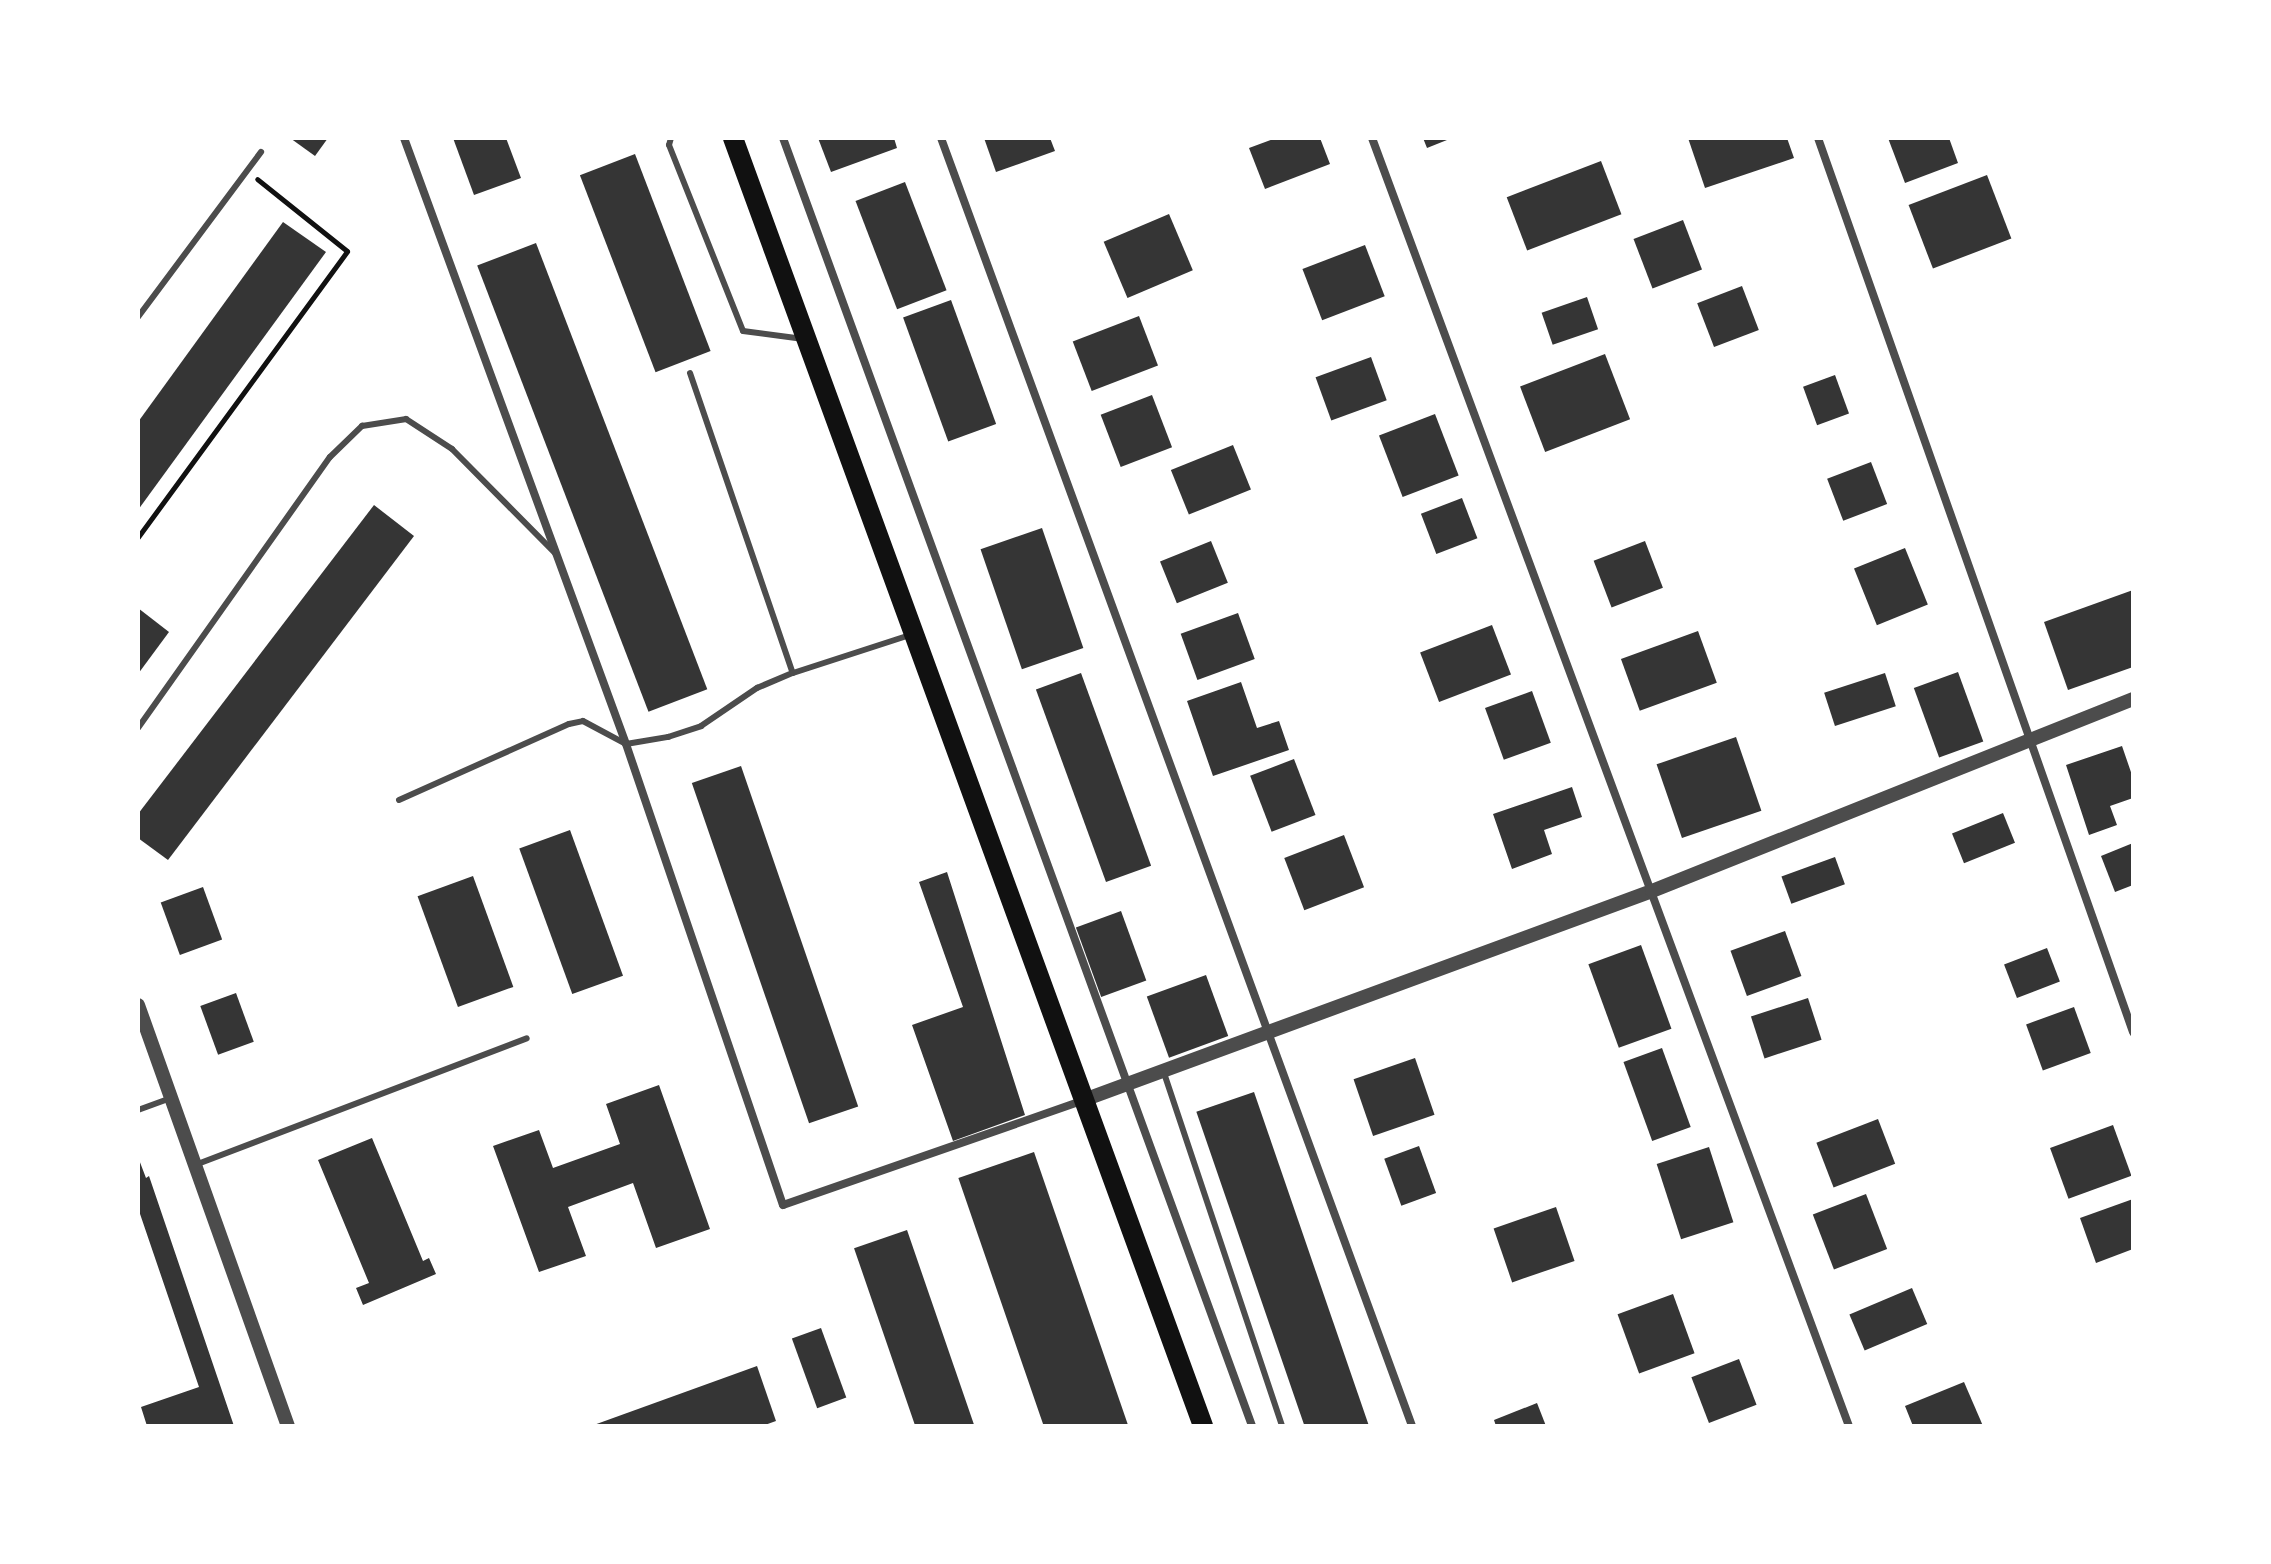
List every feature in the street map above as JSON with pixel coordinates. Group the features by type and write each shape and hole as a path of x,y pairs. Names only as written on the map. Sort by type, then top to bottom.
{"main road":[{"path":"733,138 1081,1101 1203,1426"}],"street":[{"path":"404,138 626,744 783,1205 1081,1101 1652,891 2133,699"},
{"path":"783,138 1252,1426"},
{"path":"941,138 1412,1426"},
{"path":"1372,138 1849,1426"},
{"path":"1818,138 2133,1032"},
{"path":"138,1005 288,1426"}],"lane":[{"path":"671,138 669,145 743,331 806,339"},
{"path":"138,317 261,152"},
{"path":"690,373 793,673"},
{"path":"138,728 320,470 362,426 406,419 452,449 559,557"},
{"path":"399,800 569,724 583,721 626,744 701,726 757,688 793,673 914,634"},
{"path":"195,1165 527,1038"},
{"path":"1163,1070 1282,1426"},
{"path":"138,1110 171,1098"}],"path":[{"path":"138,537 347,251 247,171"}],"building":[{"path":"290,138 328,138 315,156"},
{"path":"453,138 506,138 521,178 474,195"},
{"path":"818,138 894,138 897,148 831,172"},
{"path":"984,138 1050,138 1055,151 996,172"},
{"path":"1276,138 1320,138 1330,164 1265,189 1249,148"},
{"path":"1423,138 1452,138 1427,148"},
{"path":"1688,138 1787,138 1794,158 1705,188"},
{"path":"1888,138 1949,138 1958,163 1905,183"},
{"path":"635,154 711,351 656,372 580,175"},
{"path":"1601,161 1621,214 1527,250 1507,197"},
{"path":"1987,175 2011,238 1933,269 1909,205"},
{"path":"905,182 947,290 897,309 856,201"},
{"path":"1169,214 1193,270 1127,298 1104,242"},
{"path":"1683,220 1702,269 1653,288 1634,239"},
{"path":"283,222 326,252 138,510 138,422"},
{"path":"536,243 707,689 648,712 477,266"},
{"path":"1365,245 1385,296 1322,320 1302,269"},
{"path":"1742,286 1759,330 1714,347 1697,303"},
{"path":"1587,297 1598,329 1553,345 1542,313"},
{"path":"951,300 996,424 948,441 903,317"},
{"path":"1139,316 1158,365 1092,391 1073,341"},
{"path":"1605,354 1630,419 1545,452 1520,387"},
{"path":"1371,357 1387,400 1331,420 1316,377"},
{"path":"1835,375 1849,414 1817,425 1803,387"},
{"path":"1152,395 1172,447 1121,467 1101,415"},
{"path":"1435,414 1459,476 1403,497 1379,436"},
{"path":"1233,445 1251,490 1189,515 1171,470"},
{"path":"1871,462 1887,504 1843,521 1827,479"},
{"path":"1462,498 1477,538 1436,554 1421,514"},
{"path":"374,505 414,536 168,860 138,838 138,814"},
{"path":"1042,528 1083,648 1022,669 981,549"},
{"path":"1211,541 1228,583 1177,603 1160,562"},
{"path":"1645,541 1663,588 1612,607 1594,561"},
{"path":"1905,548 1928,605 1877,625 1854,569"},
{"path":"2133,590 2133,667 2068,690 2044,622"},
{"path":"138,608 169,632 138,674"},
{"path":"1238,613 1255,659 1197,680 1181,634"},
{"path":"1492,625 1511,674 1439,702 1420,653"},
{"path":"1698,631 1717,683 1640,711 1621,659"},
{"path":"1958,672 1983,742 1939,758 1914,688"},
{"path":"1081,673 1151,866 1106,882 1036,689"},
{"path":"1885,673 1896,706 1835,726 1824,693"},
{"path":"1241,682 1257,728 1279,721 1289,750 1213,776 1187,701"},
{"path":"1532,691 1551,743 1504,760 1485,708"},
{"path":"1736,737 1761,811 1682,838 1657,764"},
{"path":"2122,746 2133,778 2133,798 2110,806 2117,825 2089,835 2066,765"},
{"path":"1294,759 1316,815 1272,832 1250,776"},
{"path":"741,766 858,1106 809,1123 692,783"},
{"path":"1572,787 1582,817 1544,830 1552,854 1512,869 1493,814"},
{"path":"2003,813 2015,843 1964,863 1952,834"},
{"path":"570,830 623,976 572,994 519,848"},
{"path":"1344,835 1364,887 1304,910 1284,858"},
{"path":"2133,843 2133,885 2115,892 2101,856"},
{"path":"1835,857 1845,884 1791,904 1781,876"},
{"path":"947,872 1025,1115 953,1141 912,1025 963,1007 919,882"},
{"path":"473,876 513,987 458,1007 418,896"},
{"path":"203,887 222,940 180,955 161,902"},
{"path":"1121,911 1146,981 1101,997 1076,927"},
{"path":"1785,931 1801,976 1747,996 1730,951"},
{"path":"1641,945 1671,1029 1619,1048 1588,964"},
{"path":"2047,948 2060,982 2017,998 2004,964"},
{"path":"1206,975 1228,1036 1169,1058 1147,997"},
{"path":"236,993 254,1042 218,1055 200,1006"},
{"path":"1808,998 1822,1040 1765,1058 1751,1017"},
{"path":"2074,1007 2091,1053 2043,1070 2026,1024"},
{"path":"1662,1048 1691,1127 1652,1141 1623,1062"},
{"path":"1415,1058 1435,1115 1373,1136 1354,1079"},
{"path":"659,1085 710,1229 656,1248 633,1183 568,1207 586,1256 539,1272 493,1146 539,1130 553,1168 620,1144 606,1104"},
{"path":"1254,1092 1369,1426 1304,1426 1196,1112"},
{"path":"1878,1119 1895,1164 1834,1187 1816,1143"},
{"path":"2113,1125 2131,1176 2069,1199 2050,1148"},
{"path":"372,1138 423,1261 429,1258 436,1274 363,1305 356,1288 369,1283 318,1160"},
{"path":"1419,1146 1436,1193 1401,1206 1384,1159"},
{"path":"1709,1147 1733,1222 1681,1239 1657,1164"},
{"path":"1034,1152 1128,1426 1044,1426 958,1178"},
{"path":"138,1157 146,1178 149,1176 234,1426 147,1426 141,1407 199,1387 138,1208"},
{"path":"1866,1194 1887,1249 1834,1270 1813,1214"},
{"path":"2133,1199 2133,1249 2096,1263 2080,1218"},
{"path":"1556,1207 1575,1261 1512,1282 1494,1228"},
{"path":"907,1230 974,1426 915,1426 854,1248"},
{"path":"1912,1288 1927,1324 1865,1350 1849,1315"},
{"path":"1673,1294 1695,1353 1639,1373 1618,1314"},
{"path":"821,1328 846,1398 817,1408 792,1339"},
{"path":"1739,1359 1757,1405 1709,1423 1691,1377"},
{"path":"757,1366 776,1421 762,1426 591,1426"},
{"path":"1964,1382 1983,1426 1913,1426 1905,1406"},
{"path":"1537,1403 1546,1426 1496,1426 1494,1420"}]}
